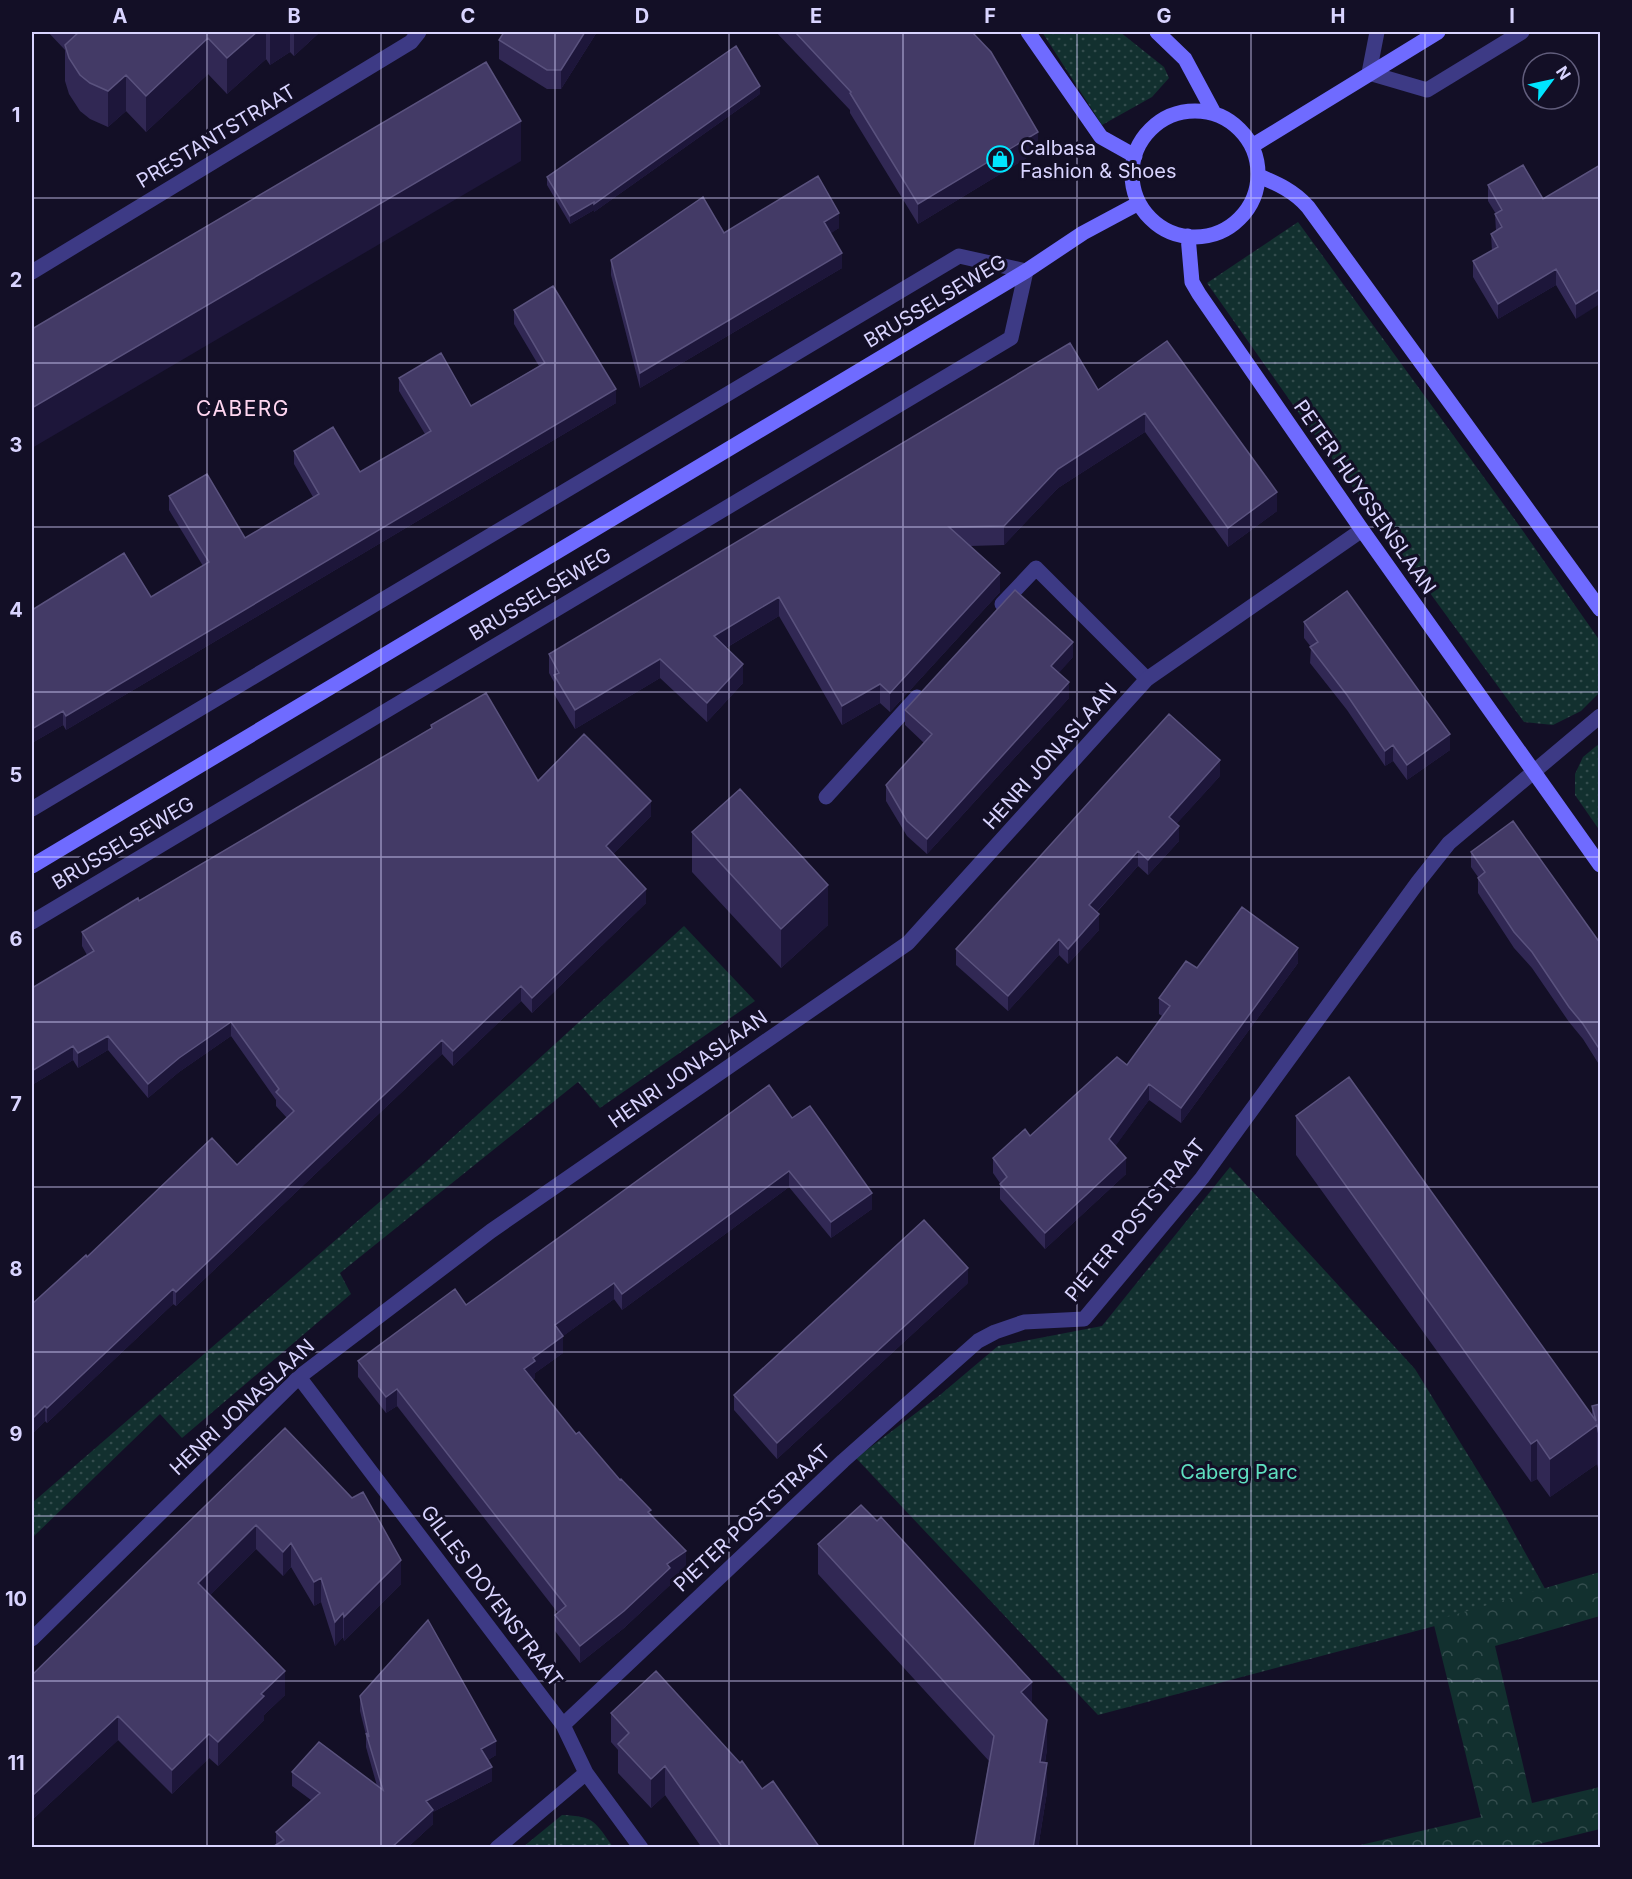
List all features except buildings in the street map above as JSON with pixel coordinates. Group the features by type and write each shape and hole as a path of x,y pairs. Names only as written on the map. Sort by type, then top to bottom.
{"street":[{"name":"PRESTANTSTRAAT","path":"32,272 411,42 419,32"},
{"path":"1028,32 1101,137 1135,156"},
{"path":"1157,32 1185,59 1214,113"},
{"path":"1369,73 1377,32"},
{"path":"1252,146 1438,32"},
{"path":"1369,73 1427,90 1522,32"},
{"path":"1194,111 1214,113 1236,126 1252,146 1257,160 1256,193 1248,208 1237,221 1222,231 1205,236 1173,233 1160,226 1139,203 1134,190 1132,171 1135,156 1143,138 1157,123 1175,114 1194,111"},
{"path":"1258,176 1298,196 1308,207 1600,609"},
{"name":"BRUSSELSEWEG","path":"32,866 1026,271 1083,233 1139,203"},
{"name":"PETER HUYSSENSLAAN","path":"1188,236 1192,282 1199,294 1362,530 1600,865"},
{"name":"BRUSSELSEWEG","path":"32,809 960,256 1026,271"},
{"name":"BRUSSELSEWEG","path":"32,922 1011,338 1026,271"},
{"name":"HENRI JONASLAAN","path":"32,1640 299,1377 492,1231 908,943 1147,679 1362,530"},
{"path":"995,612 1036,568 1147,679"},
{"path":"826,797 931,682"},
{"path":"1533,771 1600,716"},
{"name":"PIETER POSTSTRAAT","path":"563,1725 843,1461 978,1341 995,1332 1024,1322 1084,1319 1202,1178 1418,882 1449,843 1533,771"},
{"name":"GILLES DOYENSTRAAT","path":"299,1377 563,1725 586,1773 641,1848"},
{"path":"497,1848 586,1773"}],"green space":[{"path":"1042,32 1120,32 1164,67 1169,78 1152,97 1102,125"},
{"path":"1298,222 1523,531 1600,641 1600,692 1581,711 1553,725 1524,722 1207,283"},
{"path":"1600,743 1600,831 1575,795 1575,774 1583,757"},
{"path":"684,926 755,1001 600,1108 578,1082 340,1273 351,1294 182,1438 160,1414 32,1538 32,1503 428,1160"},
{"name":"Caberg Parc","path":"1230,1167 1415,1369 1500,1507 1549,1596 1098,1715 856,1458 940,1395 998,1346 1102,1326"},
{"path":"1600,1572 1600,1616 1495,1646 1532,1803 1600,1787 1600,1829 1527,1847 1352,1847 1481,1817 1433,1621"},
{"path":"562,1815 581,1817 593,1822 613,1847 523,1847"}],"place":[{"name":"Calbasa Fashion & Shoes","path":"1000,159"}],"district":[{"name":"CABERG","path":"243,408"}]}
